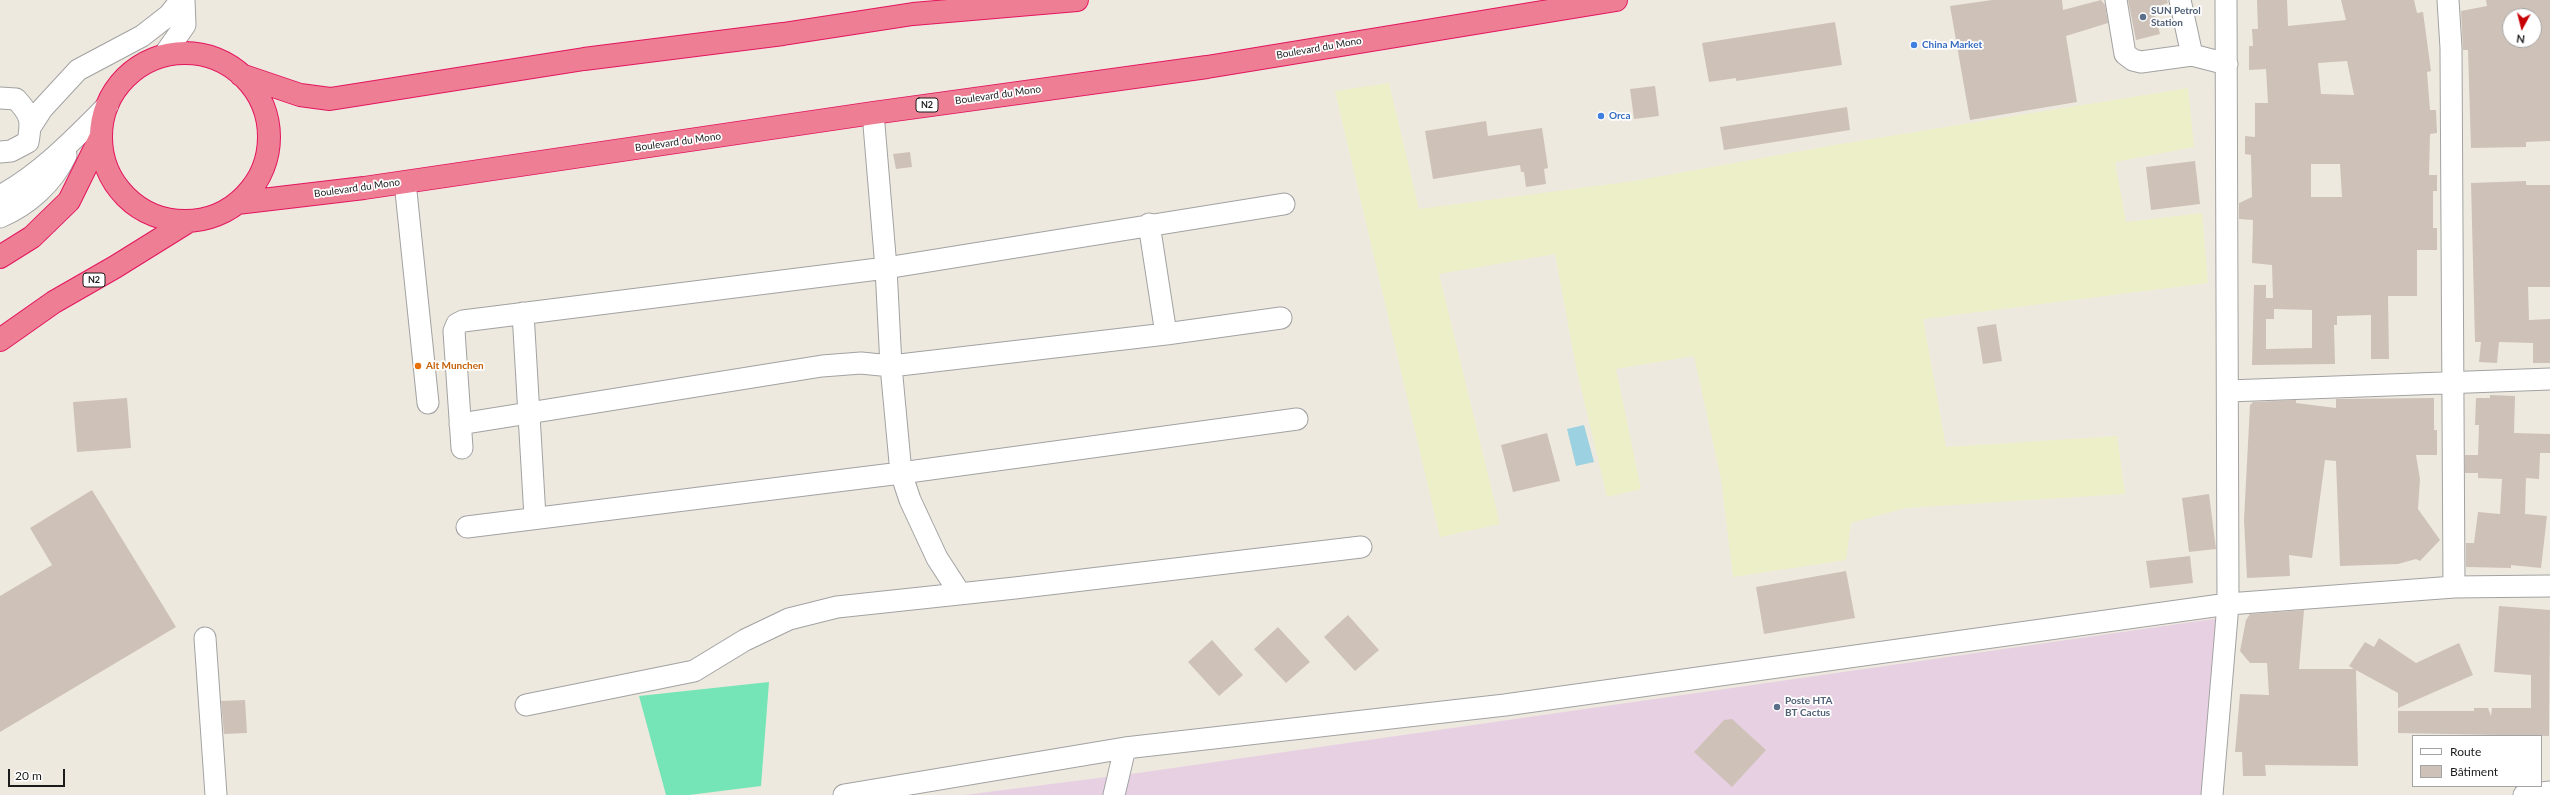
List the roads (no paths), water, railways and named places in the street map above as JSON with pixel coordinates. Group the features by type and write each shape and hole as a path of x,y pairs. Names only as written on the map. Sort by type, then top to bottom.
{"highway":[{"name":"N2","path":"241,75 280,89 330,100 584,59 783,34 913,14 1077,0"},
{"name":"Boulevard du Mono","path":"237,203 405,182 873,113 1207,67 1616,0"},
{"name":"N2","path":"0,257 32,237 69,201 101,136 108,104 121,83 129,74 144,64 164,55 180,53 206,55 226,62 251,86 262,105 268,126 269,140 267,154 256,181 237,203 215,216 189,221 175,220 149,212 127,197 111,175 104,156 101,136"},
{"name":"N2","path":"0,340 54,302 115,268 189,221"}],"street":[{"path":"164,55 185,25 182,0"},
{"path":"31,126 42,109 78,70 142,36 169,15 182,0"},
{"path":"2116,0 2125,54 2133,60 2141,62 2192,55 2227,64"},
{"path":"2180,0 2192,55"},
{"path":"2212,795 2228,604 2226,0"},
{"path":"2448,0 2451,48 2454,587"},
{"path":"0,98 16,99 29,113 31,126 28,142 11,151 0,152"},
{"path":"0,196 19,186 72,142 108,104"},
{"path":"873,113 886,268 891,366 901,473 910,500 937,558 959,592"},
{"path":"0,217 20,208 48,182 62,164 72,142"},
{"path":"405,182 428,403"},
{"path":"462,448 454,331 457,324 463,321 886,268 1149,224 1284,204"},
{"path":"1149,224 1166,334"},
{"path":"523,313 535,517"},
{"path":"460,424 822,366 861,364 891,366 1166,334 1281,318"},
{"path":"2228,391 2453,382 2550,380"},
{"path":"467,527 535,517 901,473 1297,419"},
{"path":"526,705 694,671 745,640 789,619 837,606 959,592 1015,588 1361,547"},
{"path":"844,795 1125,748 1505,705 2228,604 2454,587 2550,586"},
{"path":"205,638 216,795"},
{"path":"1114,795 1125,748"},
{"path":"2524,795 2550,792"}],"water":[{"path":"1584,425 1594,462 1576,466 1567,429"}],"place":[{"name":"SUN Petrol Station","path":"2143,17"},
{"name":"China Market","path":"1914,45"},
{"name":"Orca","path":"1601,116"},
{"name":"Alt Munchen","path":"418,366"},
{"name":"Poste HTA BT Cactus","path":"1777,707"}]}
